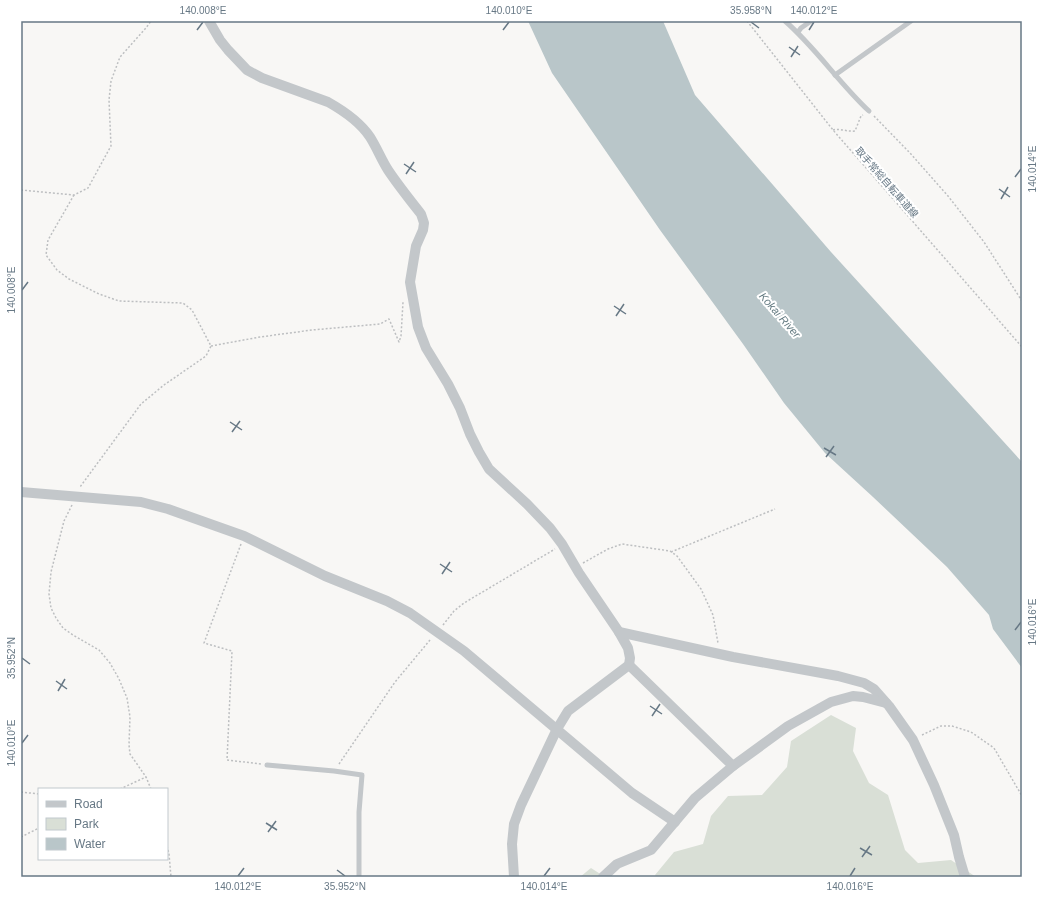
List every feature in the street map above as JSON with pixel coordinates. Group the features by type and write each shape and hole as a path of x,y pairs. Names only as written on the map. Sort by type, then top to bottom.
{"street":[{"path":"209,21 220,40 247,70 262,78 338,107 360,125 370,137 388,169 421,214 424,222 423,230 416,246 410,282 418,327 426,348 448,384 460,408 470,434 489,469 527,504 550,528 562,544 628,648 630,658 629,665 568,711 557,729 520,805 514,824 512,844 514,877"},
{"path":"21,492 142,502 168,509 244,536 325,576 388,601 410,613 464,651 632,793 675,822"},
{"path":"619,632 719,654 820,672 864,684 874,689 913,740 934,785 954,834 964,877"},
{"path":"629,665 733,766"},
{"path":"603,877 617,864 651,850 695,798 733,766 788,726 831,702 853,696 886,703"}],"lane":[{"path":"785,21 798,32 854,97 869,111"},
{"path":"798,32 810,21"},
{"path":"835,75 911,21"},
{"path":"267,765 362,775 359,812 359,877"}],"path":[{"path":"21,190 74,195 88,188 111,146 109,100 111,81 120,57 151,21"},
{"name":"取手常総自転車道線","path":"747,21 833,130 1022,348"},
{"path":"833,130 854,131 861,116 869,111 910,153 948,196 984,242 1022,301"},
{"path":"74,195 48,240 46,255 57,270 69,279 99,294 119,301 183,304 192,310 211,346"},
{"path":"211,346 260,337 312,330 380,324 389,319 399,342 401,336 403,300"},
{"path":"151,788 146,777 130,754 130,717 127,698 119,679 110,663 99,650 63,628 56,618 48,594 51,572 64,522 76,497 78,489 142,404 164,385 206,356 211,346"},
{"path":"672,552 775,509"},
{"path":"244,536 204,643 232,651 227,760 267,765"},
{"path":"334,771 395,682 454,611 464,603 562,544"},
{"path":"576,567 608,549 622,544 672,552 677,556 701,589 708,603 713,615 719,654"},
{"path":"913,740 941,726 952,726 970,732 994,748 1022,796"},
{"path":"122,788 146,777"},
{"path":"21,792 38,794"},
{"path":"21,837 38,828"},
{"path":"168,850 171,877"}],"green space":[{"path":"831,715 856,728 853,751 869,783 888,795 905,850 918,863 951,860 976,877 656,877 655,875 674,852 703,844 711,816 728,796 762,795 787,767 791,741"},
{"path":"591,868 605,877 580,877"}],"water":[{"name":"Kokai River","path":"528,21 663,21 695,95 831,252 1022,462 1022,668 993,629 989,615 947,567 825,453 784,403 660,230 552,73"}]}
